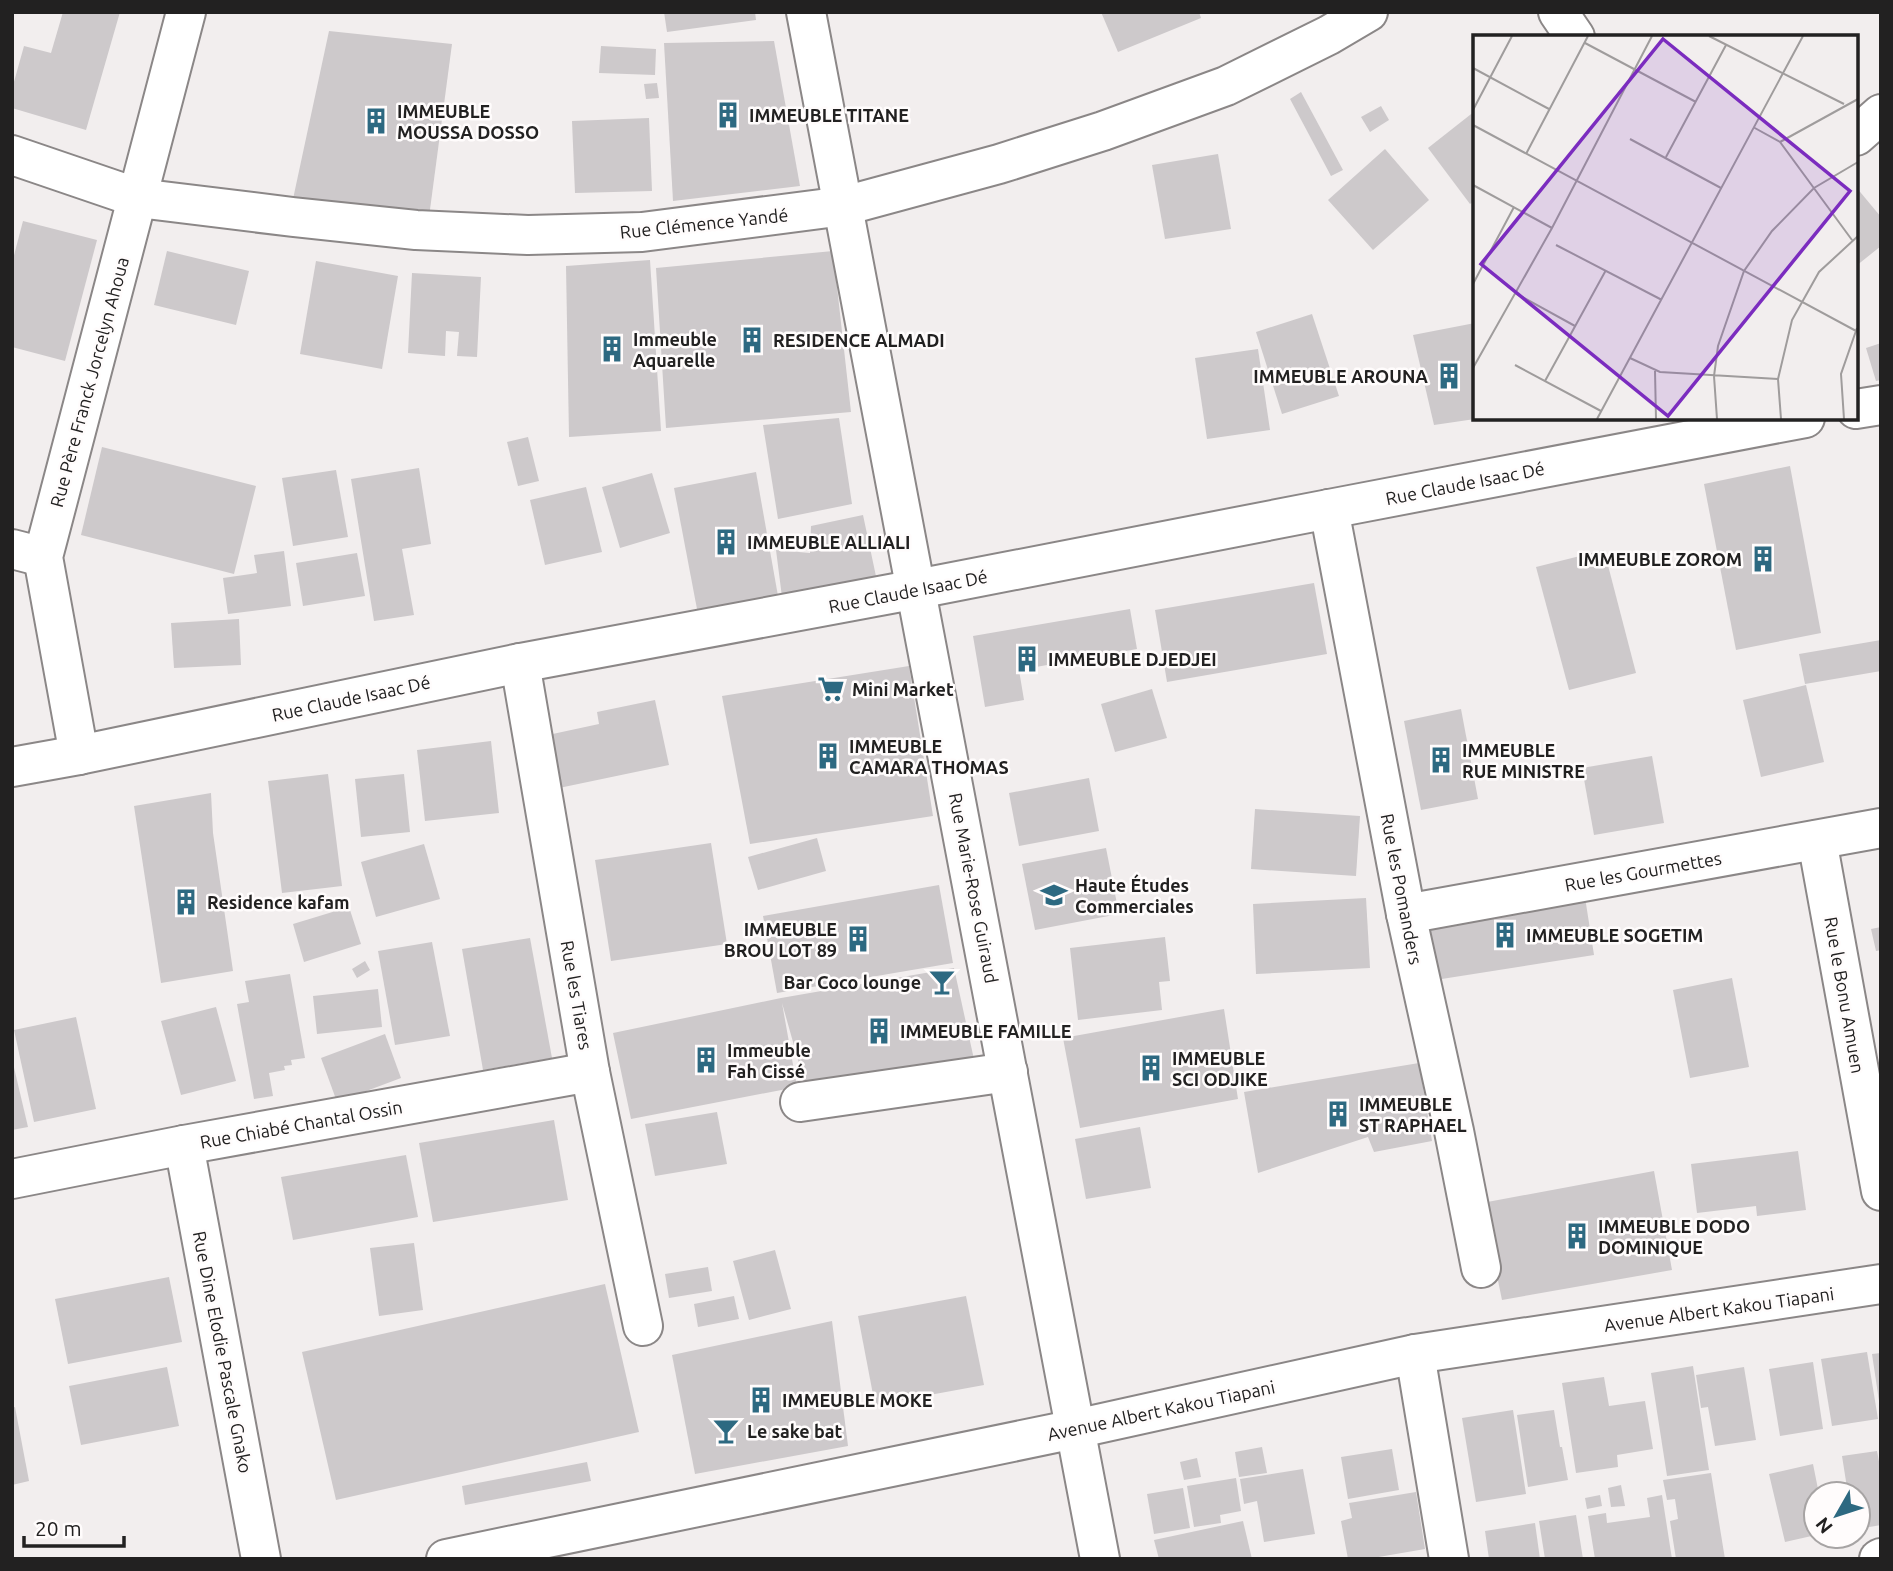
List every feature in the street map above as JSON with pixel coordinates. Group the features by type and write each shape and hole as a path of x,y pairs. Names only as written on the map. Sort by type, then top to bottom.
{"street":[{"name":"Rue Père Franck Jorcelyn Ahoua","path":"79,755 28,553 138,198 186,12"},
{"name":"Rue Marie-Rose Guiraud","path":"806,12 1100,1559"},
{"name":"Rue Clémence Yandé","path":"12,155 138,198 416,230 528,235 642,232 844,206 999,164 1102,131 1226,86 1329,35 1368,12"},
{"path":"1558,12 1574,35"},
{"path":"1858,134 1881,114"},
{"path":"1858,409 1881,405"},
{"name":"Rue Claude Isaac Dé","path":"12,767 520,663 1329,509 1752,423 1784,420"},
{"name":"Rue les Pomanders","path":"1329,509 1406,914 1481,1268"},
{"name":"Rue les Tiares","path":"520,663 590,1072 642,1326"},
{"name":"Rue les Gourmettes","path":"1406,914 1881,828"},
{"name":"Rue le Bonu Amuen","path":"1817,840 1881,1191"},
{"name":"Rue Chiabé Chantal Ossin","path":"12,1179 184,1145 590,1072"},
{"path":"800,1102 1008,1072"},
{"name":"Rue Dine Elodie Pascale Gnako","path":"184,1145 261,1559"},
{"name":"Avenue Albert Kakou Tiapani","path":"446,1559 1075,1429 1415,1354 1881,1284"},
{"path":"1415,1354 1449,1559"}],"building":[{"path":"63,12 120,12 86,130 12,108 12,89 24,46 51,53"},
{"path":"664,12 755,12 756,20 667,32"},
{"path":"1101,12 1199,12 1201,18 1118,52"},
{"name":"IMMEUBLE MOUSSA DOSSO","path":"329,31 452,44 429,217 293,199"},
{"name":"IMMEUBLE TITANE","path":"774,41 800,186 673,201 664,43"},
{"path":"601,46 656,49 655,75 599,73"},
{"path":"657,83 659,98 646,99 644,84"},
{"path":"1301,92 1343,170 1331,176 1290,99"},
{"path":"1381,106 1389,120 1370,132 1361,117"},
{"path":"1473,113 1473,202 1470,204 1428,148"},
{"path":"649,118 652,191 575,193 572,121"},
{"path":"1385,149 1429,200 1373,250 1328,200"},
{"path":"1218,154 1231,229 1165,239 1152,165"},
{"path":"1858,189 1881,217 1881,246 1858,264"},
{"path":"23,221 97,240 65,361 12,347 12,263"},
{"path":"167,251 249,271 236,325 154,305"},
{"name":"RESIDENCE ALMADI","path":"833,251 851,412 666,428 656,268"},
{"name":"Immeuble Aquarelle","path":"650,260 661,431 569,437 566,266"},
{"path":"316,261 398,276 382,369 300,354"},
{"path":"412,273 481,277 477,357 457,356 459,332 446,331 445,356 408,353"},
{"path":"1312,314 1339,396 1282,414 1256,332"},
{"name":"IMMEUBLE AROUNA","path":"1473,323 1473,419 1434,425 1413,335"},
{"path":"1881,343 1881,380 1876,381 1866,348"},
{"path":"1258,349 1270,430 1207,439 1195,358"},
{"path":"839,418 852,504 778,519 763,425"},
{"path":"528,437 539,481 518,486 507,442"},
{"path":"102,447 256,486 234,574 81,535"},
{"name":"IMMEUBLE ZOROM","path":"1790,466 1821,633 1736,650 1704,484"},
{"path":"419,468 431,544 402,549 414,615 374,621 351,479"},
{"path":"336,470 348,537 293,546 282,478"},
{"name":"IMMEUBLE ALLIALI","path":"756,472 778,596 697,609 674,488"},
{"path":"652,473 670,533 620,548 602,487"},
{"path":"586,487 602,552 545,565 530,500"},
{"path":"863,515 877,581 782,597 776,550 810,553 811,526"},
{"path":"1604,550 1636,673 1569,690 1536,567"},
{"path":"284,551 291,606 228,614 223,578 257,573 254,555"},
{"path":"357,553 365,596 303,606 296,563"},
{"path":"1314,583 1327,654 1167,682 1155,610"},
{"name":"IMMEUBLE DJEDJEI","path":"1130,609 1137,649 1019,670 1024,700 985,707 973,636"},
{"path":"239,619 241,665 174,668 171,623"},
{"path":"1881,640 1881,671 1805,684 1799,654"},
{"name":"IMMEUBLE CAMARA THOMAS","path":"909,666 933,816 750,844 722,696"},
{"path":"1806,685 1824,762 1761,777 1743,700"},
{"path":"1152,689 1167,738 1115,752 1101,704"},
{"path":"655,700 669,765 559,788 548,735 599,724 597,712"},
{"name":"IMMEUBLE RUE MINISTRE","path":"1461,709 1478,799 1421,810 1404,721"},
{"path":"491,741 499,813 425,821 417,750"},
{"path":"1652,756 1664,823 1594,835 1582,768"},
{"path":"328,774 342,886 282,893 268,781"},
{"path":"404,774 410,832 361,837 355,779"},
{"path":"1089,778 1099,831 1019,846 1009,793"},
{"name":"Residence kafam","path":"211,793 213,833 233,971 161,983 134,806"},
{"path":"1255,809 1360,816 1356,876 1251,869"},
{"path":"817,838 826,871 758,890 748,857"},
{"path":"711,843 727,944 611,961 595,860"},
{"path":"424,844 440,899 376,917 361,862"},
{"path":"1106,848 1119,914 1035,930 1022,864"},
{"name":"IMMEUBLE BROU LOT 89","path":"939,885 953,963 777,993 763,916"},
{"name":"IMMEUBLE SOGETIM","path":"1584,891 1594,955 1429,981 1416,916"},
{"path":"1366,898 1370,968 1256,974 1253,904"},
{"path":"349,907 361,944 304,962 293,924"},
{"path":"1881,927 1881,950 1876,951 1871,929"},
{"path":"1165,937 1170,981 1159,982 1162,1010 1078,1020 1070,948"},
{"path":"530,938 552,1058 483,1070 462,949"},
{"path":"432,942 450,1036 395,1045 378,951"},
{"path":"365,961 370,970 357,978 352,969"},
{"path":"954,968 975,1064 806,1088 782,1003 797,1087 631,1119 613,1033 781,998"},
{"path":"290,974 305,1058 291,1060 292,1065 284,1066 285,1070 269,1073 273,1096 254,1099 237,1004 249,1002 245,981"},
{"path":"1732,978 1749,1067 1690,1078 1673,990"},
{"path":"378,989 382,1027 317,1034 313,996"},
{"path":"216,1007 236,1081 181,1095 161,1021"},
{"name":"IMMEUBLE SCI ODJIKE","path":"1224,1009 1238,1099 1080,1128 1063,1038"},
{"path":"76,1017 96,1109 34,1122 14,1030"},
{"path":"385,1034 401,1078 337,1102 321,1058"},
{"path":"12,1059 28,1127 12,1130"},
{"name":"IMMEUBLE ST RAPHAEL","path":"1419,1063 1432,1141 1374,1152 1368,1137 1258,1173 1244,1092"},
{"path":"717,1112 727,1164 655,1176 645,1124"},
{"path":"554,1120 568,1200 433,1222 419,1143"},
{"path":"1140,1127 1151,1188 1086,1199 1075,1139"},
{"path":"1798,1151 1806,1210 1757,1216 1756,1206 1697,1213 1691,1164"},
{"path":"406,1155 418,1217 293,1240 281,1177"},
{"name":"IMMEUBLE DODO DOMINIQUE","path":"1654,1171 1672,1270 1502,1300 1482,1203"},
{"path":"414,1243 423,1310 379,1316 370,1248"},
{"path":"775,1250 791,1309 749,1320 733,1261"},
{"path":"708,1267 712,1291 669,1298 665,1274"},
{"path":"169,1277 182,1342 68,1364 55,1299"},
{"path":"605,1284 639,1432 336,1500 302,1352"},
{"path":"734,1296 739,1319 698,1327 694,1304"},
{"path":"966,1296 984,1385 875,1405 858,1316"},
{"name":"IMMEUBLE MOKE","path":"832,1321 848,1446 695,1474 672,1355"},
{"path":"1867,1352 1878,1419 1832,1426 1821,1359"},
{"path":"1881,1353 1881,1400 1879,1401 1872,1354"},
{"path":"1813,1362 1823,1429 1780,1436 1769,1369"},
{"path":"1693,1366 1709,1470 1667,1476 1651,1373"},
{"path":"167,1367 179,1426 81,1445 69,1386"},
{"path":"1744,1367 1756,1440 1715,1446 1708,1407 1701,1408 1696,1375"},
{"path":"1604,1377 1609,1406 1645,1401 1653,1449 1617,1455 1618,1467 1576,1473 1562,1383"},
{"path":"15,1407 29,1481 12,1485 12,1408"},
{"path":"1513,1410 1526,1494 1476,1502 1462,1418"},
{"path":"1554,1410 1568,1480 1528,1487 1517,1415"},
{"path":"1262,1447 1267,1473 1239,1477 1235,1452"},
{"path":"1392,1449 1399,1490 1348,1499 1341,1457"},
{"path":"1877,1451 1881,1472 1881,1525 1872,1527 1872,1480 1846,1480 1842,1456"},
{"path":"1197,1458 1201,1477 1184,1480 1180,1462"},
{"path":"587,1462 591,1481 465,1505 462,1486"},
{"path":"1813,1464 1816,1480 1802,1480 1802,1538 1785,1542 1769,1474"},
{"path":"1303,1469 1315,1534 1264,1542 1257,1501 1244,1504 1240,1479"},
{"path":"1711,1473 1725,1559 1676,1559 1670,1521 1678,1519 1675,1499 1667,1500 1663,1480"},
{"path":"1236,1478 1241,1511 1220,1515 1221,1523 1194,1527 1187,1486"},
{"path":"1621,1485 1625,1506 1611,1507 1608,1488"},
{"path":"1183,1488 1190,1528 1154,1534 1147,1494"},
{"path":"1416,1492 1425,1549 1367,1559 1348,1559 1341,1521 1352,1518 1349,1503"},
{"path":"1600,1495 1602,1506 1587,1509 1585,1498"},
{"path":"1662,1495 1672,1559 1595,1559 1588,1516 1606,1513 1607,1523 1650,1517 1647,1498"},
{"path":"1576,1515 1583,1559 1545,1559 1539,1521"},
{"path":"1243,1521 1252,1559 1159,1559 1154,1540"},
{"path":"1535,1523 1540,1559 1489,1559 1485,1531"}],"place":[{"name":"IMMEUBLE TITANE","path":"728,115"},
{"name":"IMMEUBLE MOUSSA DOSSO","path":"376,121"},
{"name":"RESIDENCE ALMADI","path":"752,340"},
{"name":"Immeuble Aquarelle","path":"612,349"},
{"name":"IMMEUBLE AROUNA","path":"1449,376"},
{"name":"IMMEUBLE ALLIALI","path":"726,542"},
{"name":"IMMEUBLE ZOROM","path":"1763,559"},
{"name":"IMMEUBLE DJEDJEI","path":"1027,659"},
{"name":"Mini Market","path":"831,689"},
{"name":"IMMEUBLE CAMARA THOMAS","path":"828,756"},
{"name":"IMMEUBLE RUE MINISTRE","path":"1441,760"},
{"name":"Haute Études Commerciales","path":"1054,895"},
{"name":"Residence kafam","path":"186,902"},
{"name":"IMMEUBLE SOGETIM","path":"1505,935"},
{"name":"IMMEUBLE BROU LOT 89","path":"858,939"},
{"name":"Bar Coco lounge","path":"942,982"},
{"name":"IMMEUBLE FAMILLE","path":"879,1031"},
{"name":"Immeuble Fah Cissé","path":"706,1060"},
{"name":"IMMEUBLE SCI ODJIKE","path":"1151,1068"},
{"name":"IMMEUBLE ST RAPHAEL","path":"1338,1114"},
{"name":"IMMEUBLE DODO DOMINIQUE","path":"1577,1236"},
{"name":"IMMEUBLE MOKE","path":"761,1400"},
{"name":"Le sake bat","path":"726,1431"}]}
